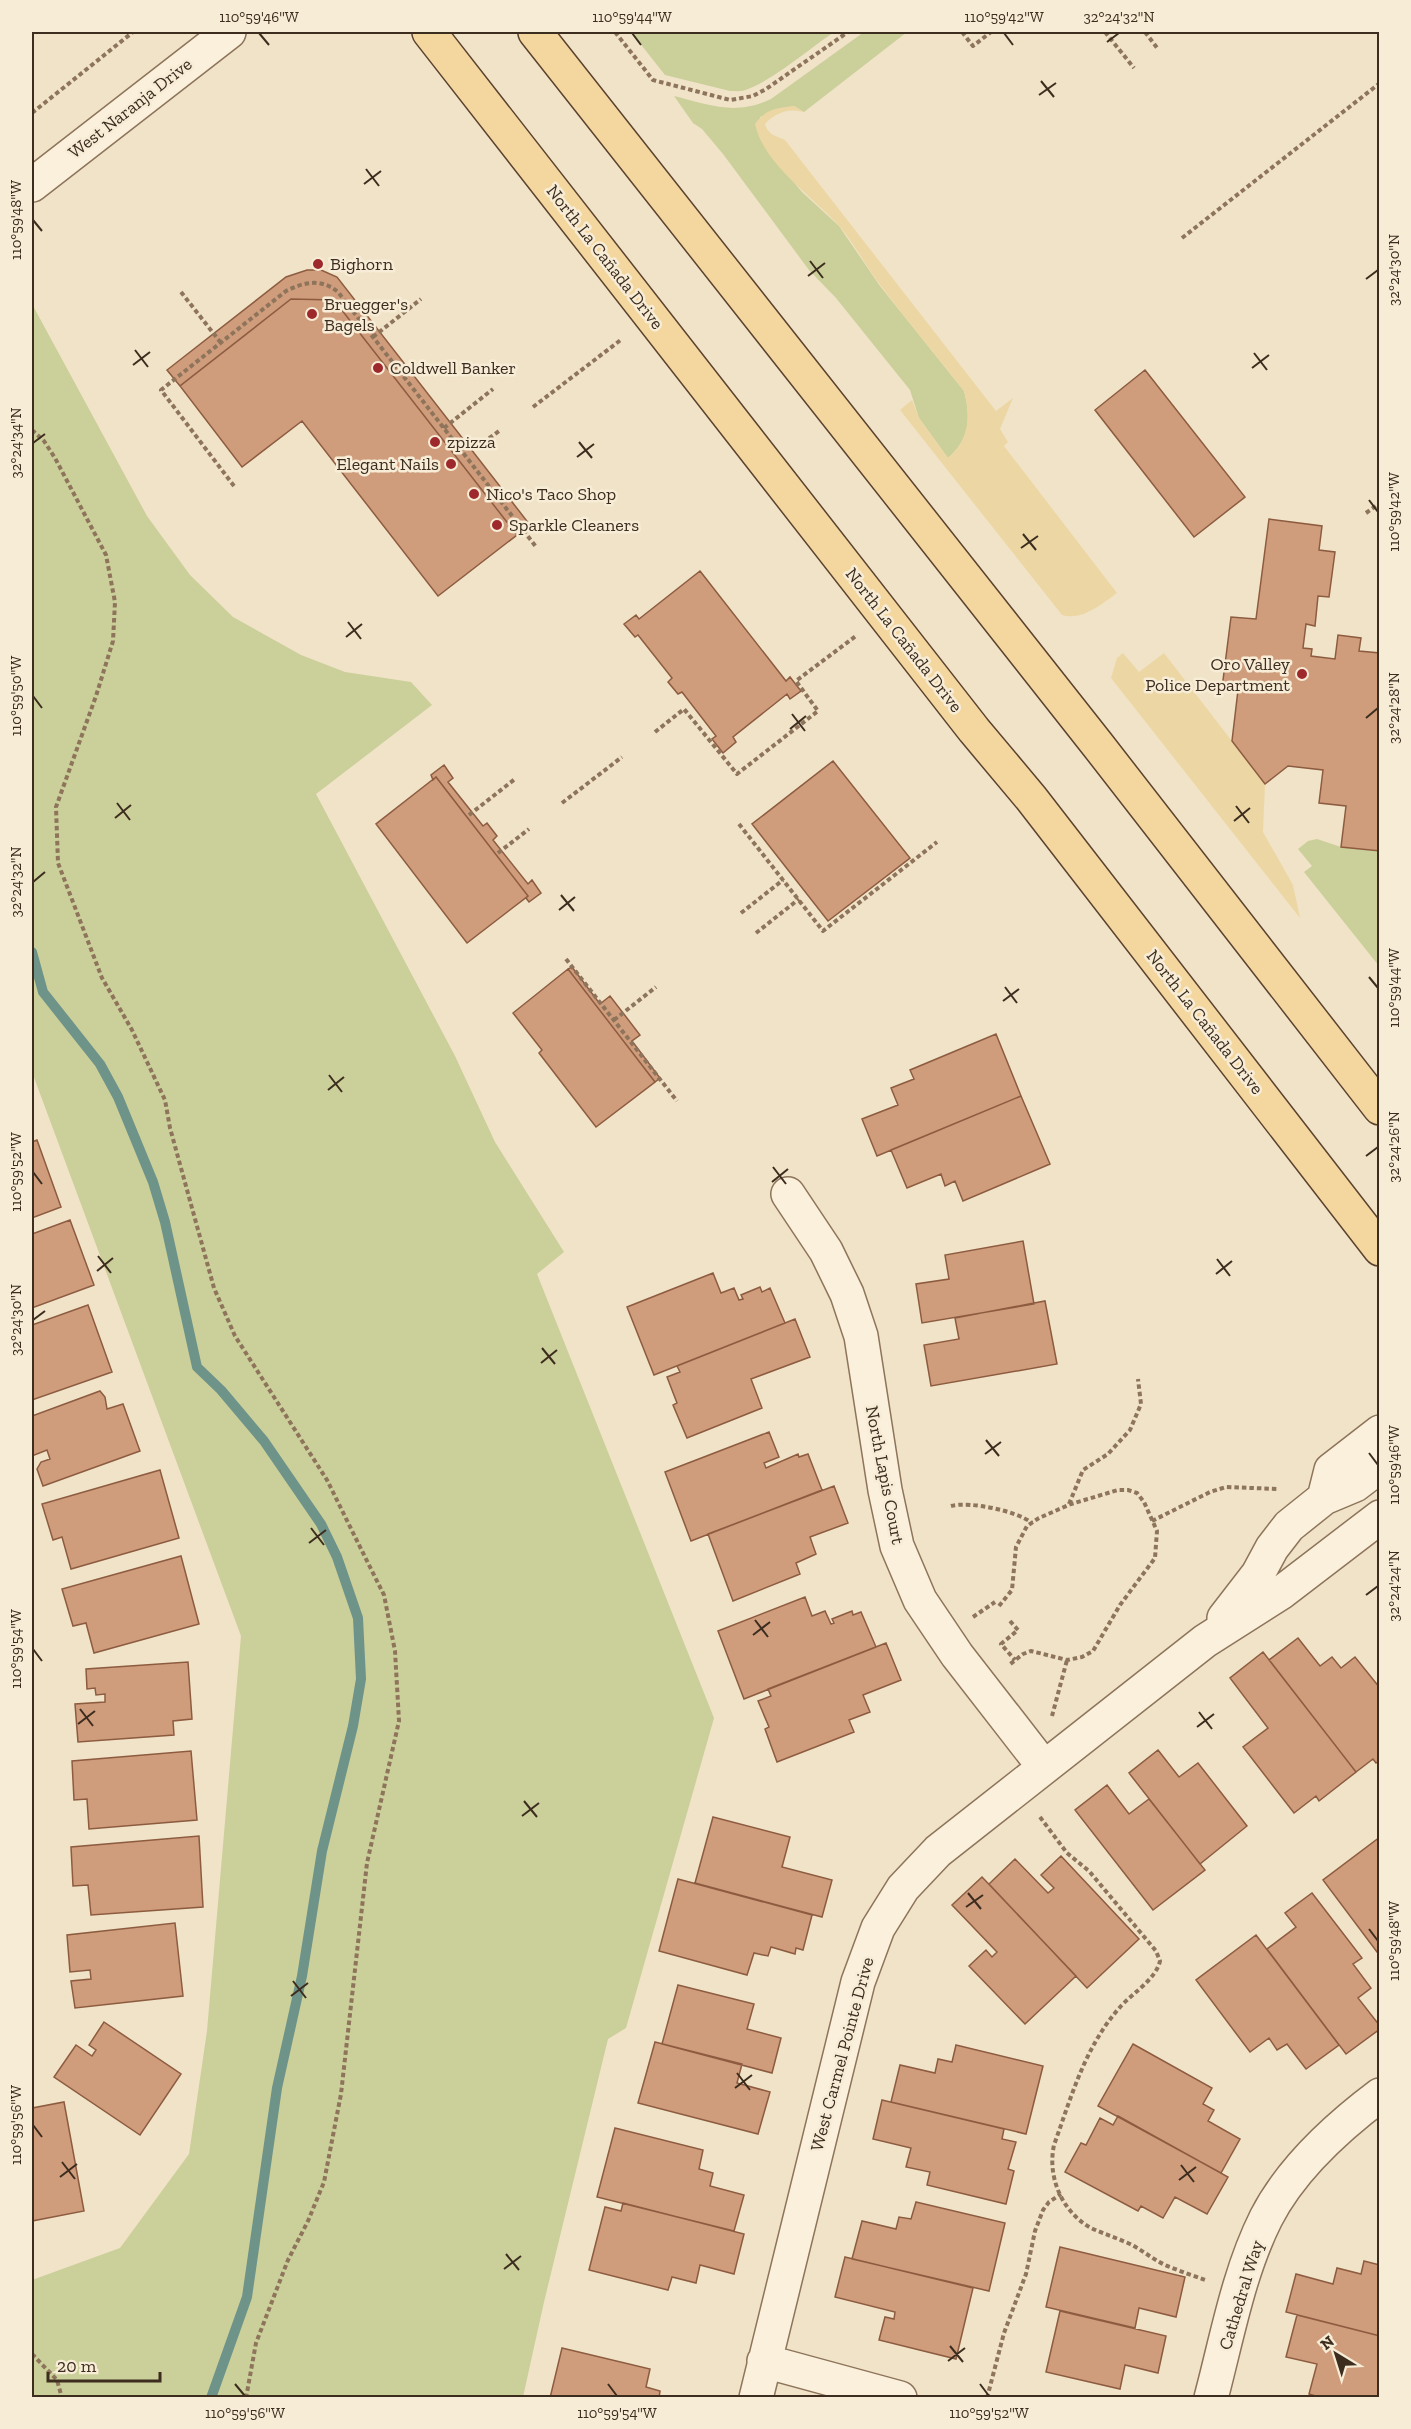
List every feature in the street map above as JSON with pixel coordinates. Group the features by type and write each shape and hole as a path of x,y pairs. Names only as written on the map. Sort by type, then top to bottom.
{"main road":[{"name":"North La Cañada Drive","path":"429,32 967,721 1039,807 1380,1249"},
{"path":"535,32 1097,744 1380,1108"}],"street":[{"name":"West Naranja Drive","path":"32,185 229,32"},
{"name":"North Lapis Court","path":"788,1194 826,1251 847,1294 861,1335 885,1490 897,1546 920,1600 957,1655 1044,1767"},
{"path":"1354,1537 1323,1498 1331,1470 1380,1432"},
{"name":"West Carmel Pointe Drive","path":"1205,1641 1258,1574 1282,1534 1323,1498 1355,1485 1380,1466"},
{"name":"West Carmel Pointe Drive","path":"756,2397 858,1982 878,1928 903,1888 938,1851 1205,1641 1282,1592 1380,1517"},
{"name":"Cathedral Way","path":"1211,2397 1249,2258 1266,2218 1287,2184 1318,2149 1357,2112 1380,2095"},
{"path":"764,2361 900,2397"}],"path":[{"path":"32,113 132,32"},
{"path":"615,32 653,80 730,100 753,96 766,90 848,32"},
{"path":"962,32 973,46 991,32"},
{"path":"1105,32 1134,68"},
{"path":"1145,32 1158,48"},
{"path":"1182,238 1380,83"},
{"path":"234,486 161,390 286,291 307,282 324,284 338,292 537,548"},
{"path":"181,291 221,342"},
{"path":"373,337 421,299"},
{"path":"534,407 622,338"},
{"path":"444,428 493,389"},
{"path":"32,430 44,441 55,458 106,555 116,602 114,641 56,807 58,863 102,978 132,1030 165,1100 170,1128 214,1288 235,1336 327,1480 384,1595 395,1651 399,1721 367,1863 341,2094 324,2182 308,2221 288,2260 260,2332 246,2397"},
{"path":"477,447 499,431"},
{"path":"1366,513 1380,503"},
{"path":"655,732 684,709 737,774 818,711 796,681 856,636"},
{"path":"562,803 622,757"},
{"path":"469,815 515,779"},
{"path":"739,824 823,931 937,842"},
{"path":"498,853 529,829"},
{"path":"741,913 783,880"},
{"path":"756,933 799,899"},
{"path":"566,959 677,1101"},
{"path":"614,1020 656,987"},
{"path":"1069,1505 1083,1470 1108,1454 1130,1430 1141,1404 1138,1379"},
{"path":"1152,1521 1210,1492 1226,1487 1287,1489 1323,1498"},
{"path":"999,1606 1012,1590 1016,1547 1027,1527 1032,1523 1069,1505 1118,1490 1137,1493 1144,1502 1157,1531 1155,1558 1120,1605 1093,1651 1074,1660 1031,1651 1006,1667"},
{"path":"951,1506 962,1503 1018,1514 1032,1523"},
{"path":"1010,1621 1018,1630 1001,1644 1015,1660"},
{"path":"1018,1787 1067,1853 1093,1875 1156,1951 1160,1961 1154,1975 1130,1997 1097,2036 1084,2060 1051,2158 1051,2172 1060,2194 1074,2214 1092,2228 1131,2245 1169,2267 1239,2291"},
{"path":"987,2397 1004,2333 1026,2274 1035,2231 1048,2202 1060,2194"},
{"path":"32,2354 57,2380 62,2397"}],"green space":[{"path":"631,32 834,32 768,79 746,90 730,91 665,75"},
{"path":"864,32 907,32 804,112 794,106 760,117 769,153 802,192 839,226 880,286 964,391 968,410 967,428 961,443 948,458 919,418 910,390 836,298 809,270 723,154 702,129 693,123 674,96 722,107 746,107 758,104 771,99"},
{"path":"32,304 147,516 190,575 233,617 301,655 345,672 411,682 432,705 316,794 455,1056 495,1142 564,1252 537,1274 714,1718 626,2028 608,2039 523,2397 32,2397 32,2280 120,2248 189,2154 207,2031 241,1636 32,1072"},
{"path":"1317,839 1341,847 1379,851 1379,966 1304,872 1312,866 1298,849 1308,841"}],"sand":[{"path":"794,106 804,112 793,110 778,114 765,124 768,131 785,140 996,411 1013,398 1000,429 1008,442 1004,446 1117,593 1098,606 1077,616 1062,615 900,410 912,400 919,418 948,458 964,436 968,419 964,391 881,286 845,233 779,166 760,139 755,124 763,115 772,110"},
{"path":"1123,653 1139,672 1164,653 1265,784 1263,832 1293,885 1300,918 1111,678 1117,658"}],"building":[{"path":"307,270 321,270 337,277 530,525 517,535 334,300 291,299 180,386 167,370 286,277"},
{"path":"291,299 334,300 517,535 438,596 302,421 242,467 180,386"},
{"path":"1145,370 1245,497 1194,537 1095,410"},
{"name":"Oro Valley Police Department","path":"1269,519 1322,526 1319,550 1335,552 1329,597 1318,596 1315,626 1306,624 1303,648 1312,649 1311,656 1335,659 1338,635 1361,638 1359,651 1380,653 1380,851 1341,847 1346,806 1319,803 1323,770 1288,766 1265,784 1232,741 1238,690 1222,688 1231,617 1256,619"},
{"path":"700,571 786,681 790,677 801,691 790,699 787,694 733,737 736,742 723,753 712,739 716,736 682,692 678,694 668,682 672,678 638,635 635,637 624,624 636,615 639,619"},
{"path":"833,761 910,858 828,921 752,824"},
{"path":"444,765 453,778 448,782 483,826 487,823 497,836 493,840 528,884 532,880 541,893 529,902 526,898 528,896 436,777 433,780 431,775"},
{"path":"436,777 528,896 467,943 376,824"},
{"path":"572,967 600,1004 610,996 640,1035 632,1041 660,1078 655,1082 568,969"},
{"path":"568,969 655,1082 596,1127 539,1053 542,1050 513,1013"},
{"path":"996,1034 1021,1096 877,1156 862,1119 898,1105 891,1088 914,1079 910,1070"},
{"path":"1021,1096 1050,1164 963,1201 955,1181 945,1186 941,1174 907,1188 891,1150"},
{"path":"37,1140 61,1207 32,1218 32,1142"},
{"path":"70,1220 94,1285 32,1308 32,1234"},
{"path":"1023,1241 1034,1304 922,1323 916,1284 949,1279 945,1255"},
{"path":"713,1273 721,1293 734,1288 739,1300 743,1299 741,1295 760,1287 762,1292 770,1288 785,1323 654,1375 627,1307"},
{"path":"1045,1301 1057,1364 931,1386 924,1345 959,1339 955,1318"},
{"path":"88,1305 112,1372 32,1400 32,1325"},
{"path":"795,1319 810,1357 751,1379 762,1408 687,1438 673,1405 677,1403 667,1377 680,1372 677,1366"},
{"path":"100,1391 105,1397 107,1409 123,1404 140,1451 43,1486 37,1469 41,1462 50,1459 47,1450 32,1456 32,1416"},
{"path":"769,1432 779,1457 764,1463 766,1468 798,1454 799,1457 808,1454 822,1490 691,1541 665,1472"},
{"path":"160,1470 179,1538 71,1569 62,1537 53,1540 42,1504"},
{"path":"834,1486 848,1523 810,1537 816,1554 796,1563 800,1574 733,1601 708,1534"},
{"path":"181,1556 199,1624 94,1653 86,1623 73,1626 62,1589"},
{"path":"805,1597 812,1616 825,1611 831,1624 834,1623 832,1619 852,1611 853,1615 861,1612 876,1647 744,1699 718,1631"},
{"path":"1298,1638 1320,1666 1332,1657 1341,1668 1355,1657 1380,1688 1380,1760 1376,1763 1373,1759 1356,1772 1269,1660"},
{"path":"886,1643 901,1680 863,1695 870,1712 849,1720 854,1732 777,1762 765,1729 769,1727 758,1701 771,1696 768,1689"},
{"path":"1263,1652 1356,1772 1319,1801 1316,1796 1294,1813 1243,1747 1268,1728 1230,1678"},
{"path":"188,1662 192,1719 173,1721 174,1735 78,1742 75,1704 105,1702 105,1694 96,1695 95,1688 87,1689 86,1669"},
{"path":"1158,1750 1179,1777 1198,1763 1247,1826 1200,1864 1129,1773"},
{"path":"191,1751 197,1820 89,1829 87,1799 74,1800 72,1761"},
{"path":"1107,1785 1129,1814 1149,1799 1205,1870 1153,1910 1075,1810"},
{"path":"713,1817 790,1837 782,1867 832,1880 822,1917 695,1883"},
{"path":"199,1836 203,1907 91,1915 88,1885 73,1886 71,1847"},
{"path":"1380,1837 1380,1950 1377,1952 1323,1880"},
{"path":"1061,1856 1139,1939 1087,1988 989,1884 1015,1859 1048,1893 1054,1888 1041,1875"},
{"path":"982,1877 1076,1976 1025,2024 969,1966 986,1950 992,1957 997,1952 952,1905"},
{"path":"678,1879 812,1915 803,1950 796,1948 795,1954 771,1947 768,1956 754,1953 747,1975 659,1951"},
{"path":"1312,1893 1362,1958 1353,1964 1371,1988 1358,1998 1380,2026 1380,2029 1346,2054 1267,1949 1296,1927 1285,1913"},
{"path":"175,1923 183,1996 75,2008 71,1981 91,1979 90,1970 70,1972 67,1935"},
{"path":"1256,1935 1339,2045 1306,2069 1287,2044 1277,2050 1269,2038 1250,2052 1196,1980"},
{"path":"678,1985 754,2004 747,2029 781,2038 772,2073 662,2044"},
{"path":"104,2022 181,2074 140,2135 54,2077 76,2045 92,2056 96,2050 89,2045"},
{"path":"655,2042 742,2064 737,2083 770,2092 758,2134 638,2103"},
{"path":"1133,2044 1212,2088 1203,2104 1214,2110 1208,2121 1240,2139 1221,2173 1098,2106"},
{"path":"956,2045 1043,2066 1026,2134 891,2102 900,2065 935,2073 938,2059 952,2062"},
{"path":"882,2100 1004,2129 1002,2139 1016,2142 1008,2169 1014,2171 1006,2204 927,2185 930,2172 906,2167 911,2148 873,2139"},
{"path":"64,2102 84,2211 32,2221 32,2108"},
{"path":"1118,2116 1228,2177 1207,2214 1175,2197 1163,2218 1141,2206 1138,2211 1065,2172 1081,2143 1086,2145 1100,2118 1113,2125"},
{"path":"615,2128 703,2150 699,2169 713,2173 710,2186 744,2195 734,2231 597,2197"},
{"path":"916,2202 1005,2223 989,2291 852,2259 862,2221 896,2229 899,2217 911,2219"},
{"path":"623,2203 744,2234 734,2274 700,2265 696,2283 672,2277 668,2290 589,2270 605,2207 621,2211"},
{"path":"1060,2247 1185,2277 1176,2317 1139,2308 1135,2328 1046,2307"},
{"path":"845,2257 973,2288 956,2359 879,2340 885,2317 894,2319 895,2312 835,2297"},
{"path":"1364,2261 1380,2265 1380,2336 1286,2312 1296,2274 1333,2284 1337,2268 1361,2274"},
{"path":"1060,2311 1166,2336 1158,2373 1125,2365 1120,2389 1046,2372"},
{"path":"1297,2315 1380,2336 1380,2398 1322,2398 1309,2394 1317,2364 1286,2357"},
{"path":"562,2348 650,2369 646,2387 660,2391 659,2398 550,2398"}],"waterway":[{"path":"32,952 43,992 100,1064 118,1097 153,1182 165,1222 197,1367 221,1390 264,1441 321,1524 337,1557 358,1618 361,1679 353,1726 322,1851 302,1976 277,2088 247,2297 211,2398"}],"place":[{"name":"Bighorn","path":"318,264"},
{"name":"Bruegger's Bagels","path":"312,314"},
{"name":"Coldwell Banker","path":"378,368"},
{"name":"zpizza","path":"435,442"},
{"name":"Elegant Nails","path":"451,464"},
{"name":"Nico's Taco Shop","path":"474,494"},
{"name":"Sparkle Cleaners","path":"497,525"},
{"name":"Oro Valley Police Department","path":"1302,674"}]}
